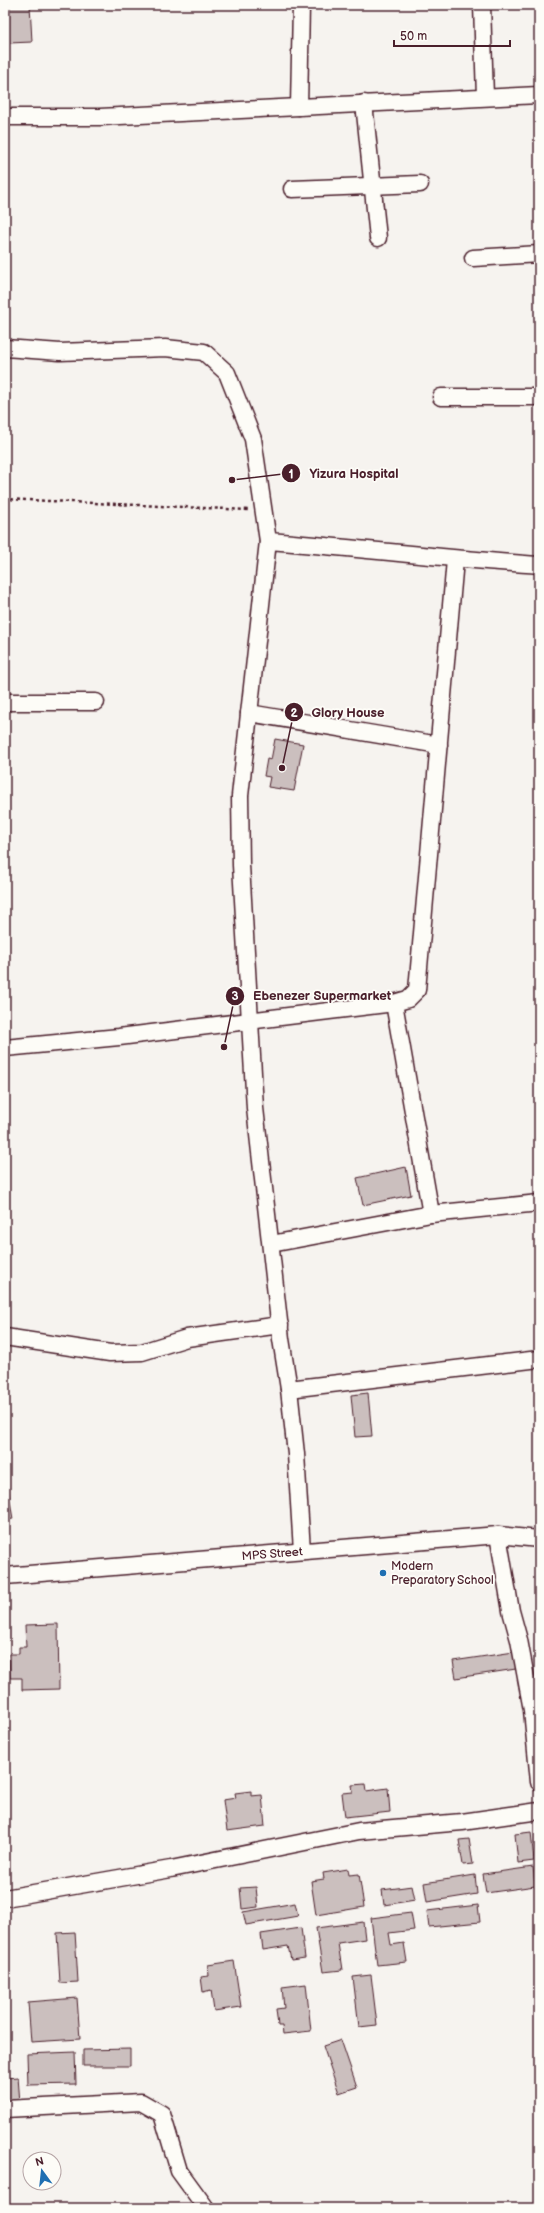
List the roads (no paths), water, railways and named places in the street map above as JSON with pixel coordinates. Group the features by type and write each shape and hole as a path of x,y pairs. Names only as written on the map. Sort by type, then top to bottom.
{"street":[{"path":"299,107 302,5"},
{"path":"482,5 485,97"},
{"path":"5,117 100,117 539,95"},
{"path":"364,103 378,238"},
{"path":"292,189 420,184"},
{"path":"473,258 539,254"},
{"path":"5,348 60,352 165,348 204,352 227,373 253,439 268,541 240,796 241,865 255,1108 296,1454 302,1551"},
{"path":"441,397 539,397"},
{"path":"268,541 403,552 455,560 539,566"},
{"path":"5,1048 119,1037 394,1003 408,999 417,990 455,560"},
{"path":"5,702 96,702"},
{"path":"249,713 439,745"},
{"path":"394,1003 431,1214"},
{"path":"271,1244 431,1214 539,1203"},
{"path":"5,1337 110,1353 142,1352 187,1338 280,1325"},
{"path":"289,1389 539,1359"},
{"path":"498,1535 511,1611 519,1640 532,1710 539,1782"},
{"name":"MPS Street","path":"5,1576 498,1535 539,1539"},
{"path":"5,1898 171,1869 359,1831 462,1822 539,1811"},
{"path":"5,2109 141,2102 162,2114 179,2171 206,2208"}],"place":[{"name":"Yizura Hospital","path":"232,480"},
{"name":"Glory House","path":"282,768"},
{"name":"Ebenezer Supermarket","path":"224,1047"},
{"name":"Modern Preparatory School","path":"383,1573"}]}
